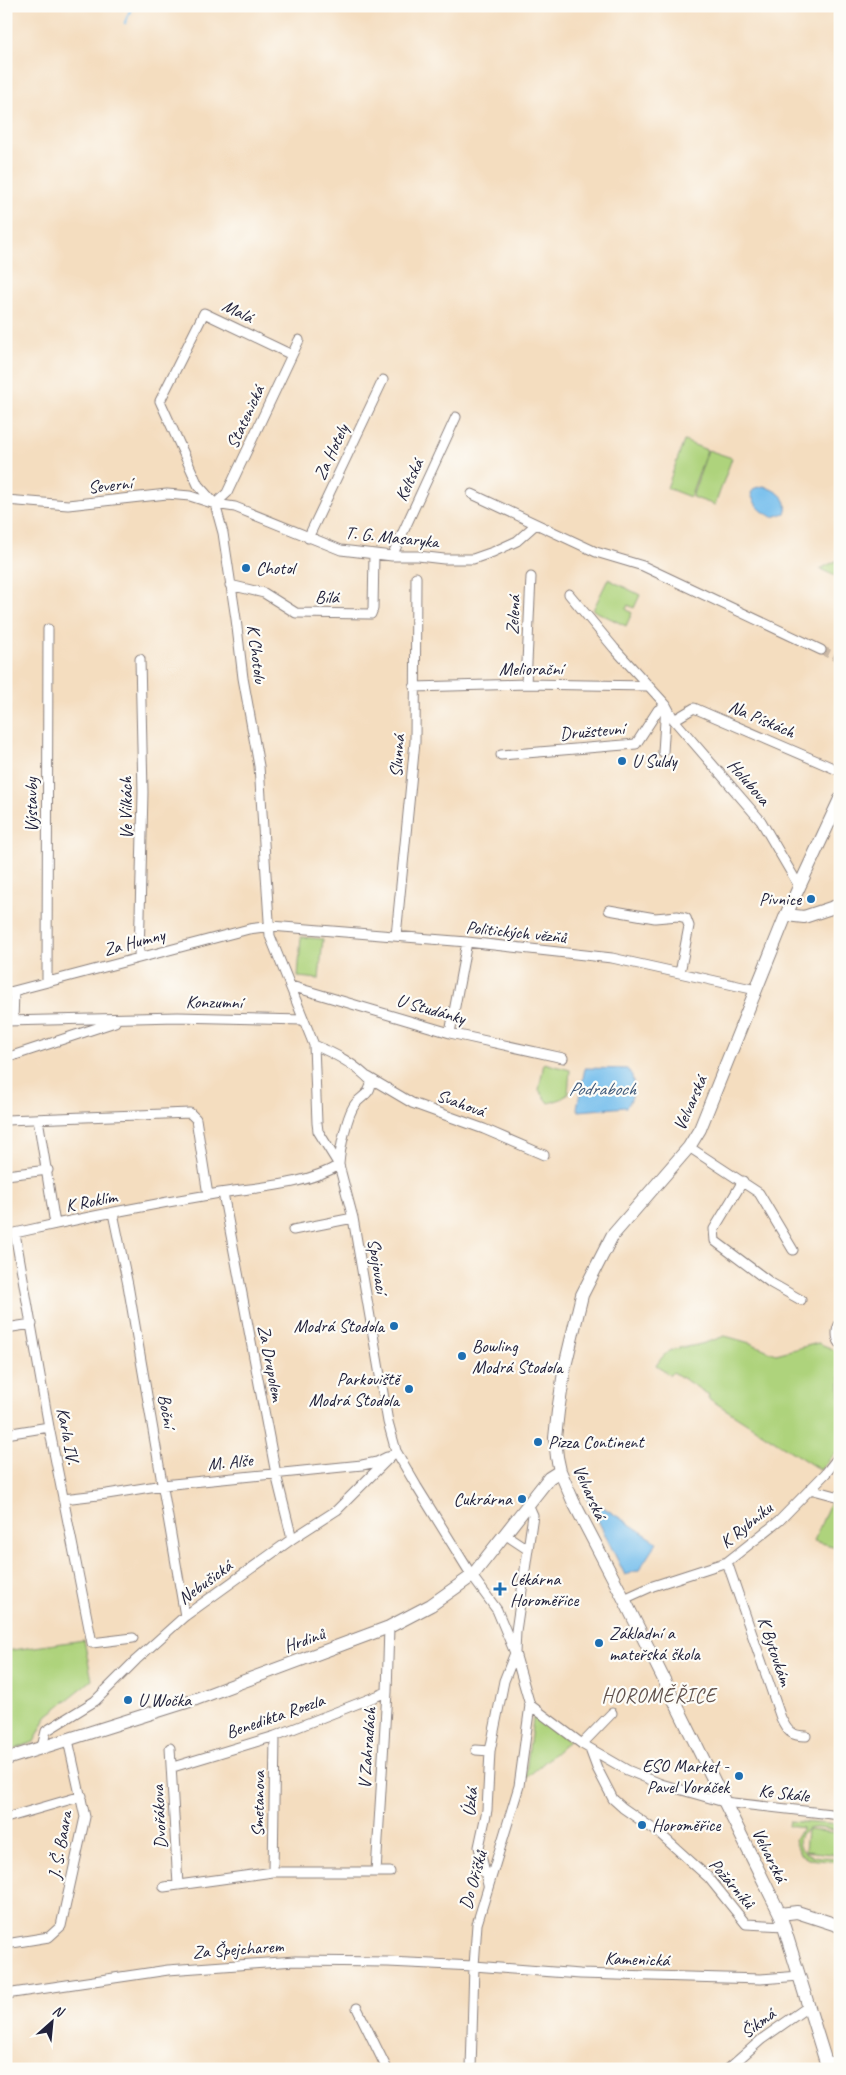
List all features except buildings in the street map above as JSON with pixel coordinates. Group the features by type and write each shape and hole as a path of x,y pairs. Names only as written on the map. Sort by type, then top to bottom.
{"main road":[{"name":"Velvarská","path":"827,2064 782,1920 624,1599 572,1501 560,1471 556,1438 565,1366 582,1295 612,1236 689,1147 700,1129 786,915 840,798"},
{"path":"786,915 804,917 840,905"},
{"name":"Hrdinů","path":"6,1759 196,1699 389,1627 431,1605 472,1576 549,1478 560,1471"},
{"path":"782,1920 797,1912 840,1926"}],"street":[{"name":"Malá","path":"160,401 204,313 292,355"},
{"name":"Statenická","path":"215,504 227,493 299,340"},
{"name":"Za Hotely","path":"308,538 383,380"},
{"name":"K Chotolu","path":"160,401 198,485 215,504 223,533 243,678 259,766 270,926"},
{"name":"Keltská","path":"392,556 456,418"},
{"name":"Severní","path":"6,500 68,505 167,494 190,496 215,504"},
{"path":"472,494 596,552 643,566 821,650"},
{"name":"T. G. Masaryka","path":"215,504 235,507 341,550 392,556 473,559 517,541 535,525"},
{"name":"Bílá","path":"230,584 264,594 296,613 371,614 374,608 374,554"},
{"name":"Slunná","path":"396,936 415,742 416,577"},
{"name":"Zelená","path":"526,684 531,577"},
{"name":"Holubova","path":"569,594 666,705 674,720 761,821 799,886"},
{"name":"Výstavby","path":"47,981 48,629"},
{"name":"Ve Vilkách","path":"140,659 142,792 140,957"},
{"name":"Meliorační","path":"414,687 526,684 648,686"},
{"path":"663,752 666,705"},
{"name":"Družstevní","path":"501,755 636,744 658,710 666,705"},
{"name":"Na Pískách","path":"674,720 694,708 840,770"},
{"path":"609,910 655,918 678,916 686,918 688,926 680,973"},
{"name":"Politických vězňů","path":"270,926 467,942 612,958 756,990"},
{"name":"Za Humny","path":"10,992 249,929 270,926"},
{"name":"Spojovací","path":"270,926 273,947 291,986 314,1045 316,1123 318,1131 340,1165 353,1218 386,1413 396,1451 472,1576 498,1610 515,1653"},
{"path":"450,1033 467,942"},
{"name":"U Studánky","path":"291,986 450,1033 563,1058"},
{"path":"10,992 10,1021"},
{"name":"Konzumní","path":"10,1021 178,1018 304,1020"},
{"name":"Konzumní","path":"6,1058 123,1019"},
{"name":"Svahová","path":"314,1045 340,1056 368,1077 412,1103 484,1129 544,1155"},
{"path":"340,1165 340,1149 351,1113 356,1102 368,1094 371,1087 372,1081 368,1077"},
{"path":"6,1120 190,1113 196,1119 208,1195"},
{"name":"K Roklím","path":"38,1119 48,1170 55,1224 223,1192 312,1178 340,1165"},
{"path":"689,1147 759,1193 793,1250"},
{"path":"6,1175 48,1170"},
{"path":"743,1181 714,1229 715,1241 771,1283 801,1300"},
{"name":"Za Drupolem","path":"223,1192 276,1474 292,1539"},
{"name":"Boční","path":"113,1213 185,1616"},
{"path":"293,1230 353,1218"},
{"name":"Karla IV.","path":"55,1224 15,1233 49,1427 92,1643 133,1638"},
{"path":"840,1323 837,1327 840,1343"},
{"path":"6,1328 32,1324"},
{"path":"6,1434 49,1427"},
{"name":"M. Alše","path":"63,1499 163,1485 370,1464 396,1451"},
{"name":"Nebušická","path":"42,1747 46,1731 95,1701 136,1660 185,1616 292,1539 336,1510 396,1451"},
{"name":"K Rybníku","path":"624,1599 653,1586 727,1562 779,1521 840,1455"},
{"path":"810,1489 840,1497"},
{"path":"528,1504 533,1515 516,1631 515,1653 530,1705"},
{"path":"506,1535 527,1549"},
{"name":"K Bytovkám","path":"727,1562 781,1718 787,1731 796,1736 806,1736"},
{"name":"V Zahradách","path":"376,1872 389,1627"},
{"name":"Úzká","path":"488,1885 479,1848 486,1810 490,1751 504,1681 515,1653"},
{"name":"Benedikta Roezla","path":"173,1767 275,1736 387,1692"},
{"name":"Ke Skále","path":"530,1705 586,1746 627,1770 660,1784 724,1802 840,1815"},
{"name":"Do Oříšků","path":"471,2069 477,1924 519,1786 530,1705"},
{"path":"586,1746 612,1713"},
{"name":"Smetanova","path":"273,1872 275,1736"},
{"name":"J. Š. Baara","path":"6,1944 49,1937 62,1926 85,1817 82,1796 68,1740"},
{"name":"Požárníků","path":"586,1746 613,1799 659,1833 709,1878 746,1924 782,1920"},
{"name":"Dvořákova","path":"170,1748 173,1767 178,1885"},
{"path":"476,1750 490,1751"},
{"path":"6,1818 82,1796"},
{"path":"164,1887 273,1872 390,1872"},
{"name":"Za Špejcharem","path":"6,1994 168,1970 295,1961 474,1966"},
{"name":"Kamenická","path":"474,1966 580,1974 761,1979 800,1976"},
{"name":"Šikmá","path":"728,2069 762,2038 809,2006"},
{"path":"357,2008 387,2069"},
{"path":"827,2064 840,2064"}],"green space":[{"path":"684,441 707,450 690,497 667,488"},
{"path":"708,450 732,458 715,505 692,497"},
{"path":"840,559 840,578 820,569"},
{"path":"608,579 640,595 634,608 628,605 626,609 632,613 626,626 593,610"},
{"path":"301,937 323,939 319,979 298,977"},
{"path":"544,1063 570,1070 568,1094 561,1099 549,1103 539,1090"},
{"path":"725,1336 750,1343 776,1354 818,1343 840,1352 840,1448 820,1470 708,1398 709,1395 673,1372 670,1375 656,1366 665,1355 678,1348 700,1344"},
{"path":"831,1500 840,1503 840,1548 814,1541"},
{"path":"84,1640 92,1680 47,1716 34,1742 6,1752 6,1651"},
{"path":"534,1712 569,1741 525,1779"},
{"path":"789,1821 840,1825 840,1831 819,1828 808,1829 801,1834 799,1842 804,1852 808,1854 819,1857 840,1858 840,1862 808,1859 800,1854 795,1840 802,1828 788,1826"},
{"path":"807,1830 840,1833 840,1855 805,1851"}],"water":[{"path":"764,486 778,493 784,499 786,503 785,513 773,517 756,505 751,493 755,488"},
{"name":"Podraboch","path":"585,1068 627,1069 632,1077 633,1093 626,1107 579,1111 577,1108"},
{"path":"586,1496 657,1542 639,1570 625,1575"}],"waterway":[{"path":"125,23 132,6"}],"tunnel":[{"path":"821,650 840,659"}],"place":[{"name":"Chotol","path":"246,568"},
{"name":"U Suldy","path":"622,761"},
{"name":"Pivnice","path":"811,899"},
{"name":"Modrá Stodola","path":"394,1326"},
{"name":"Bowling Modrá Stodola","path":"462,1356"},
{"name":"Parkoviště Modrá Stodola","path":"409,1389"},
{"name":"Pizza Continent","path":"538,1442"},
{"name":"Cukrárna","path":"522,1499"},
{"name":"Lékárna Horoměřice","path":"500,1589"},
{"name":"Základní a mateřská škola","path":"599,1643"},
{"name":"U Wočka","path":"128,1700"},
{"name":"ESO Market - Pavel Voráček","path":"739,1776"},
{"name":"Horoměřice","path":"642,1825"}],"district":[{"name":"HOROMĚŘICE","path":"659,1695"}]}
